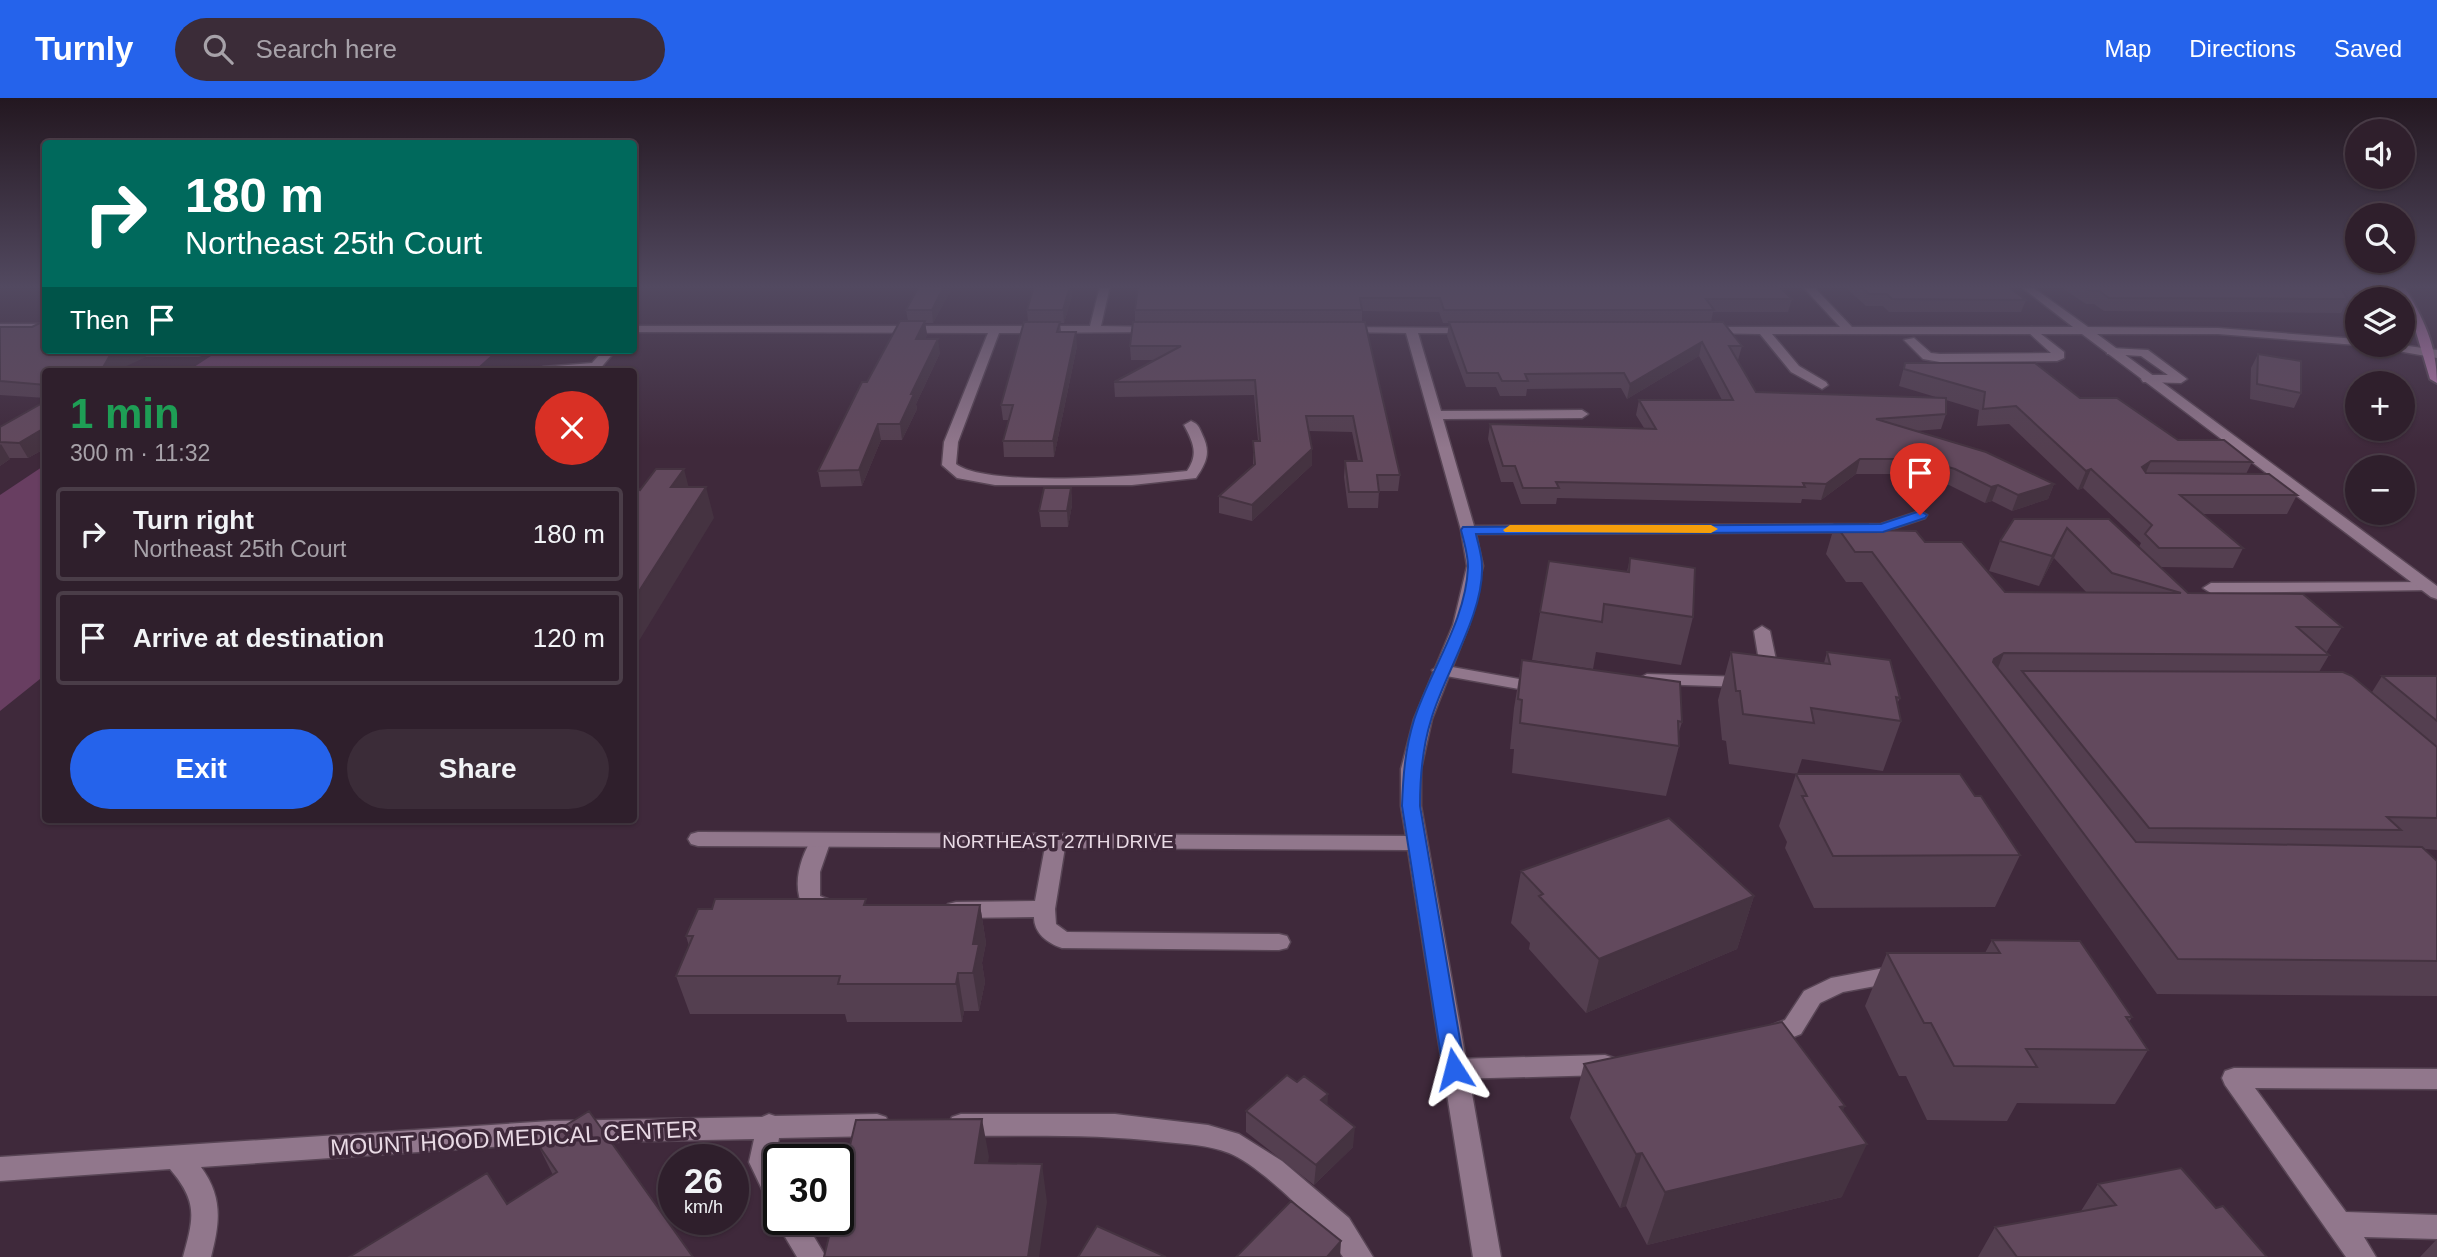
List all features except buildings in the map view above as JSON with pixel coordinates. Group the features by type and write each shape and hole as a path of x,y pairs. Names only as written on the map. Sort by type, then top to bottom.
{"highway":[{"path":"2433,353 2437,379"}],"street":[{"path":"991,340 951,442 949,465 962,475 995,481 1162,480 1191,475 1202,462 1202,448 1191,425"},
{"path":"1414,340 1468,530 1475,566 1472,589 1461,625 1423,719 1411,769 1411,806 1487,1257"},
{"path":"1771,340 1794,369 1822,385"},
{"path":"1910,340 1927,356 1940,358 2060,355 2043,340"},
{"path":"2097,340 2432,591"},
{"path":"2415,350 2433,353"},
{"path":"2111,352 2144,352 2181,379 2147,379"},
{"path":"594,368 606,354"},
{"path":"1434,415 1582,414"},
{"path":"2265,486 2292,487"},
{"path":"1468,530 1883,528 1920,515"},
{"path":"2211,587 2432,591"},
{"path":"1638,705 1647,679 1772,683 1762,631"},
{"path":"1441,670 1560,691"},
{"name":"NORTHEAST 27TH DRIVE","path":"698,839 1417,843"},
{"path":"821,840 807,877 806,892 812,904 841,911 854,911"},
{"path":"1056,841 1044,909 1045,928 1062,940 1279,942"},
{"path":"935,910 1044,909"},
{"path":"1748,1045 1794,1027 1812,997 1839,984 1917,974"},
{"path":"1454,1069 1630,1064"},
{"path":"2362,1257 2234,1078 2437,1079"},
{"path":"766,1144 769,1125"},
{"name":"MOUNT HOOD MEDICAL CENTER","path":"0,1169 551,1132 769,1125 896,1125"},
{"path":"936,1125 1115,1125 1208,1136 1239,1145 1273,1169 1339,1227 1359,1257"},
{"path":"178,1159 200,1183 208,1217 197,1257"},
{"path":"2338,1224 2437,1227"},
{"path":"798,1235 812,1257"}],"shaded area":[{"path":"214,354 493,354 477,368 193,368"},
{"path":"42,467 42,677 0,711 0,495"}],"slow traffic":[{"path":"1510,530 1711,529"}],"route":[{"path":"1454,1069 1411,806 1411,769 1423,719 1461,625 1472,589 1475,566 1468,530 1883,528 1920,515"}]}
